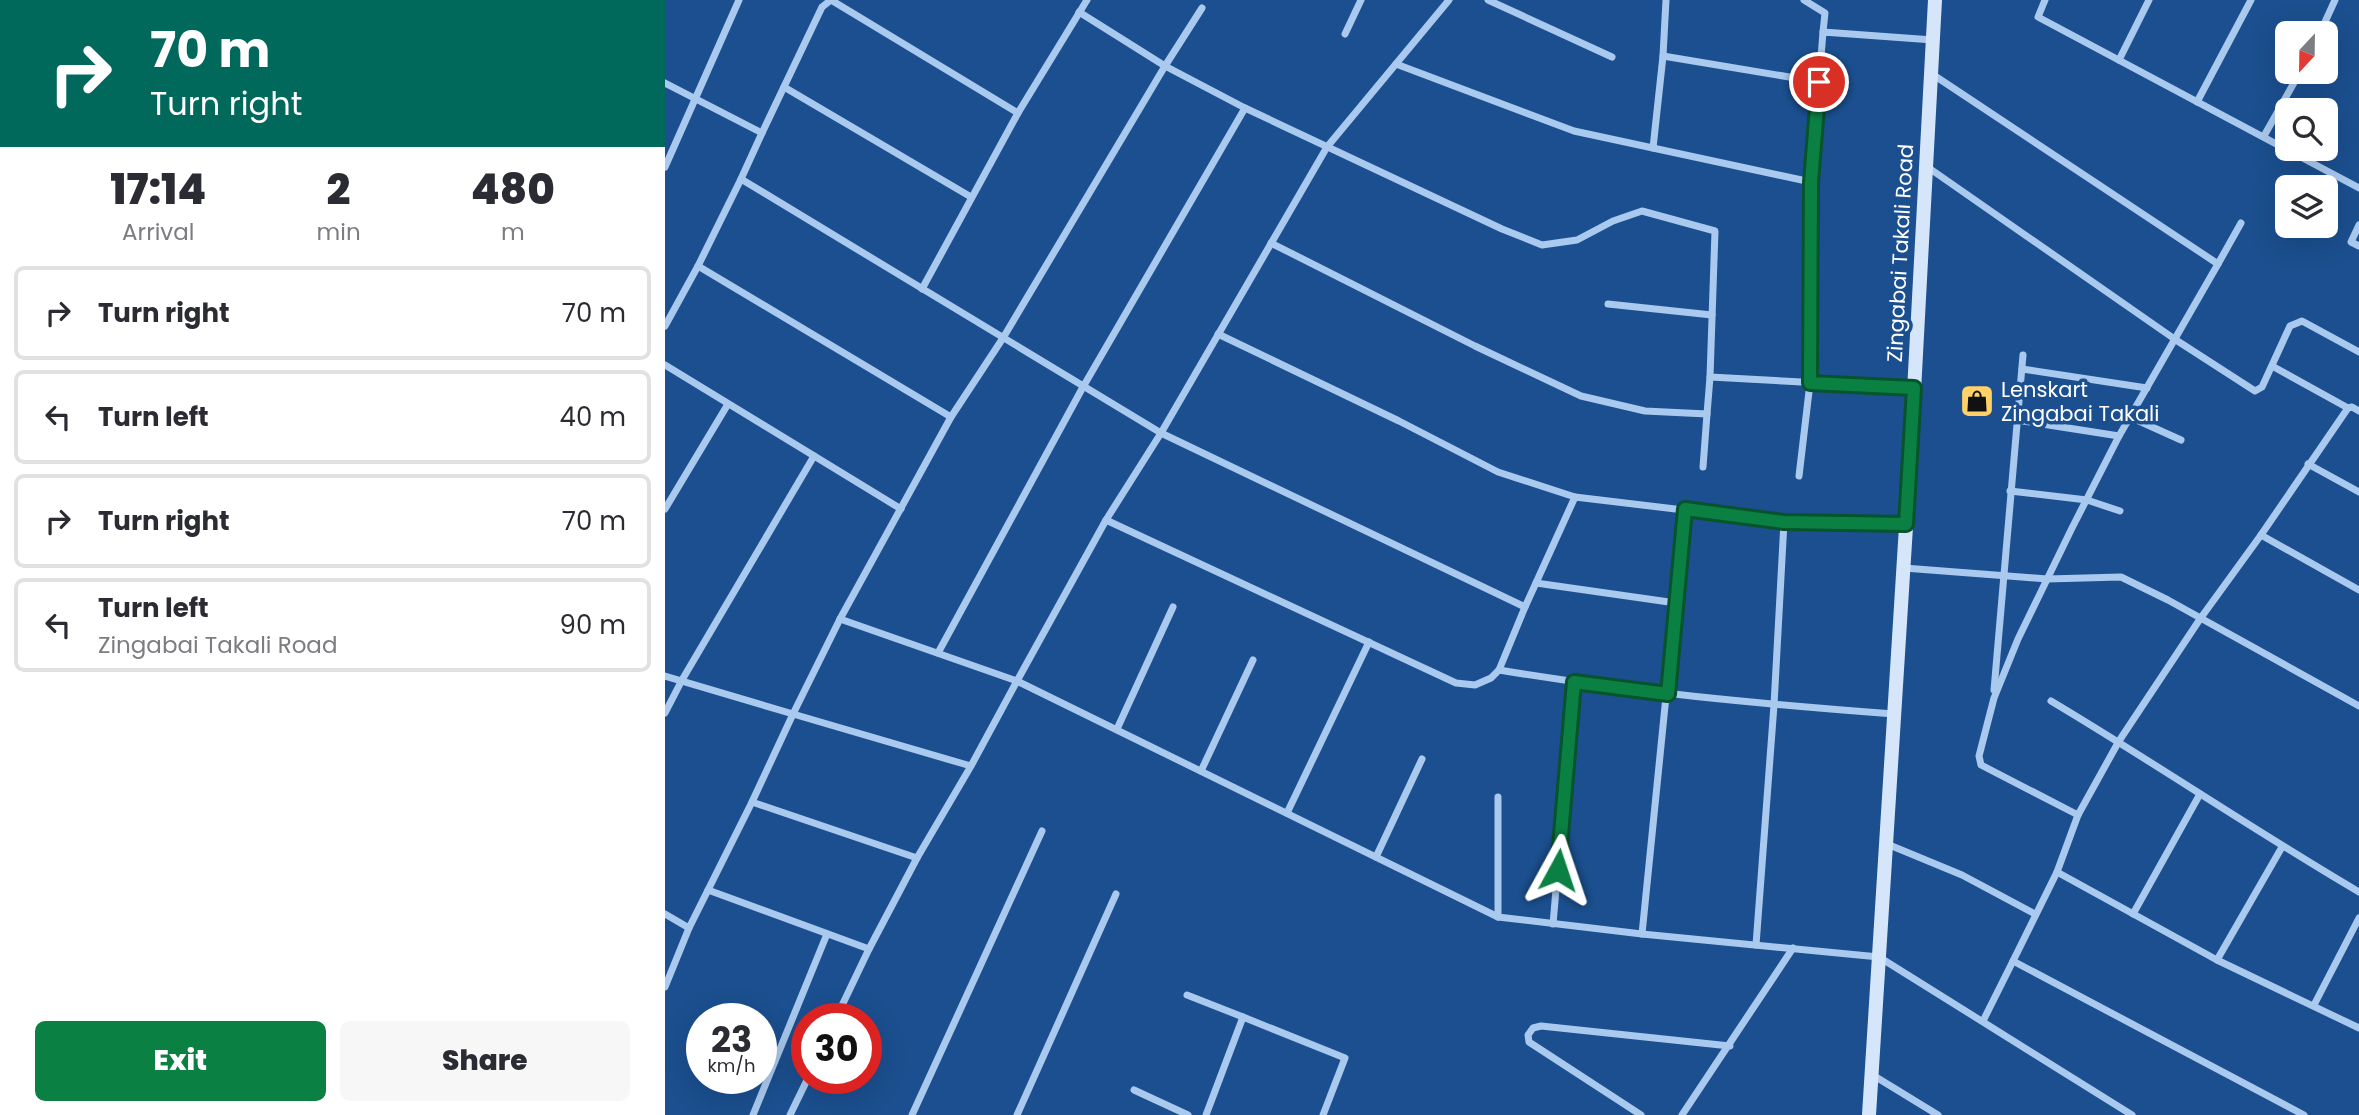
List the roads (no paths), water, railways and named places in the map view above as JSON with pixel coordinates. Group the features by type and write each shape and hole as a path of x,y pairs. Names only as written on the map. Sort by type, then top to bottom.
{"street":[{"path":"665,167 739,0"},
{"path":"665,326 667,317 698,266 741,179 822,7 831,0 1018,113"},
{"path":"922,289 1018,113 1087,0"},
{"path":"1345,34 1361,0"},
{"path":"843,1003 917,858 971,766 1106,520 1161,433 1327,147 1449,0"},
{"path":"1488,0 1612,57"},
{"path":"1653,148 1666,0"},
{"path":"1799,476 1810,383 1811,182 1825,13 1804,0"},
{"name":"Zingabai Takali Road","path":"1869,1115 1895,714 1935,0"},
{"path":"2045,0 2038,17 2359,188"},
{"path":"2119,60 2149,0"},
{"path":"2197,102 2251,0"},
{"path":"2325,21 2335,0"},
{"path":"665,987 689,928 839,619 951,417 1003,338 1202,8"},
{"path":"1079,12 1165,66 1245,108 1367,163 1502,229 1542,245 1577,240 1613,221 1642,211 1715,231 1710,377 1703,467"},
{"path":"1823,32 1933,40"},
{"path":"1663,55 1819,82"},
{"path":"1396,64 1574,131 1811,182"},
{"path":"1931,74 2218,264"},
{"path":"665,83 762,133"},
{"path":"2263,136 2293,84"},
{"path":"784,87 971,197"},
{"path":"938,653 1083,387 1245,108"},
{"path":"1926,166 2176,340 2255,391 2262,387 2290,326 2302,321 2359,352"},
{"path":"741,179 1161,433 1525,607"},
{"path":"2078,815 1981,765 1979,756 1994,698 2047,579 2119,436 2241,223"},
{"path":"2359,225 2351,242 2359,246"},
{"path":"1271,243 1581,396 1645,411 1707,414"},
{"path":"698,266 951,417"},
{"path":"1608,304 1712,315"},
{"path":"1218,334 1399,421 1497,472 1575,497 1784,522 1906,524"},
{"path":"1994,698 2024,355"},
{"path":"665,365 901,509"},
{"path":"2272,366 2348,408 2359,411"},
{"path":"2022,369 2147,388"},
{"path":"1710,377 1914,388"},
{"path":"665,509 728,404"},
{"path":"1983,1021 2057,872 2078,815 2119,741 2200,619 2348,408"},
{"path":"2130,418 2181,440"},
{"path":"2017,420 2119,436"},
{"path":"665,713 814,456"},
{"path":"2308,464 2359,492"},
{"path":"2011,491 2087,500 2120,511"},
{"path":"1106,520 1456,683 1475,684 1491,678 1499,670 1575,497"},
{"path":"1642,934 1685,509"},
{"path":"1756,945 1774,705 1784,522"},
{"path":"2261,535 2359,590"},
{"path":"1903,568 2047,579 2121,578 2168,600 2359,706"},
{"path":"1536,583 1676,603"},
{"path":"1117,729 1173,607"},
{"path":"839,619 1017,681 1498,917 1879,957 2132,1115"},
{"path":"1287,813 1369,642"},
{"path":"1201,771 1253,660"},
{"path":"1499,670 1668,694 1895,714"},
{"path":"665,676 971,766"},
{"path":"1553,924 1574,682"},
{"path":"2051,701 2119,741 2282,847 2359,892"},
{"path":"1376,857 1422,759"},
{"path":"2133,914 2200,794"},
{"path":"1498,797 1498,917"},
{"path":"752,803 917,858"},
{"path":"912,1115 1042,831"},
{"path":"1887,844 1962,875 2035,914"},
{"path":"2217,960 2282,847"},
{"path":"2057,872 2217,960 2359,1028"},
{"path":"708,890 869,949"},
{"path":"1017,1115 1116,894"},
{"path":"665,914 689,928"},
{"path":"2314,1005 2359,918"},
{"path":"753,1115 827,934"},
{"path":"1682,1115 1793,948"},
{"path":"2013,961 2304,1115"},
{"path":"1187,995 1345,1058 1323,1115"},
{"path":"1206,1115 1243,1017"},
{"path":"1641,1115 1529,1042 1528,1035 1532,1028 1541,1026 1730,1046"},
{"path":"1871,1073 1938,1115"},
{"path":"1134,1090 1188,1115"},
{"path":"790,1115 800,1094"}],"place":[{"name":"Lenskart Zingabai Takali","path":"1977,401"}]}
